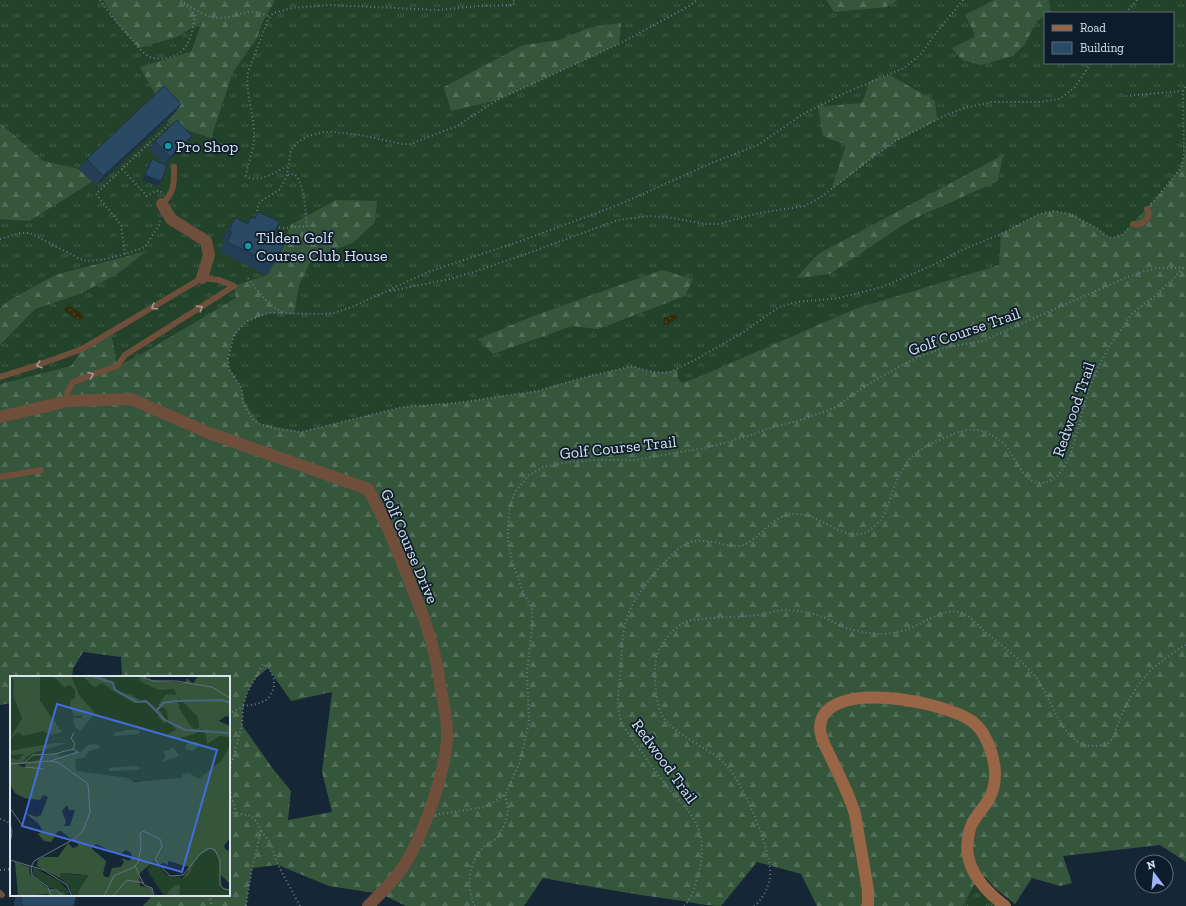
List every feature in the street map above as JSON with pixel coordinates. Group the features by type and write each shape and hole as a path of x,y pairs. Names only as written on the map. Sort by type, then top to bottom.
{"street":[{"path":"165,201 171,218 206,241 209,255 202,278"},
{"name":"Golf Course Drive","path":"0,417 68,401 131,399 209,433 368,489 396,546 427,627 446,715 447,739 444,758 428,815 410,855 398,875 368,906"},
{"path":"868,906 868,890 855,814 852,803 824,742 820,728 824,716 833,706 847,699 864,697 891,698 943,707 972,721 983,733 992,754 995,769 994,784 989,799 971,825 967,850 969,862 974,874 986,889 1006,906"}],"lane":[{"path":"165,201 174,187 174,167"},
{"path":"1133,224 1141,224 1147,219 1149,213 1147,208"},
{"path":"0,377 36,366 82,349 202,278 219,280 234,286 125,354 117,366 73,382 67,393 68,401"},
{"path":"0,477 41,470"}],"path":[{"path":"100,0 116,22 148,56 159,59 173,58 181,52 188,44 193,31 195,14 180,0"},
{"path":"180,0 199,12 220,18 251,11 270,17"},
{"path":"288,166 276,173 263,177 253,179 246,176 254,139 248,94 248,72 270,17 274,13 282,10 330,5 438,10 478,6 512,5 514,2 513,0"},
{"path":"258,218 258,205 261,201 279,190 287,175 291,150 299,141 316,133 324,132 347,133 402,144 411,144 457,126 497,100 619,44 689,6 697,0"},
{"path":"378,296 428,272 508,246 618,205 714,162 758,145 803,114 847,92 904,68 921,54 963,0"},
{"path":"1127,12 1137,0"},
{"path":"1090,64 1075,87 1060,99 1040,102 992,102 968,107 948,114 897,140 822,197 805,206 759,213 718,224 705,224 673,218 650,216 618,220 477,271 443,280 395,289 334,313 268,313 246,322 234,335 228,359 229,369 240,385 243,392 243,404 254,421 277,429 301,432 403,407 494,399 537,391 582,378 633,366 660,373 670,372 695,360 745,331 779,307 797,302 839,298 882,287 962,250 1001,234 1039,214 1054,211 1070,214 1097,228 1108,237 1112,238 1122,235 1133,224"},
{"path":"1147,208 1181,168 1184,154 1183,91 1186,85"},
{"path":"1126,96 1183,91"},
{"path":"125,254 121,225 96,194 169,124"},
{"path":"0,239 20,233 30,233 86,261 102,260 145,247 159,226 165,201 160,191 155,191 147,196 122,169"},
{"path":"270,227 284,228 307,226 299,182 294,174 287,175"},
{"name":"Golf Course Trail","path":"505,795 520,762 529,722 527,672 532,628 532,609 522,589 512,561 508,541 510,507 515,492 528,476 544,467 563,463 591,460 635,460 709,447 742,438 776,426 798,421 834,408 870,383 923,355 945,348 982,340 1130,276 1156,268 1185,268"},
{"name":"Redwood Trail","path":"684,906 695,886 703,858 700,832 689,812 656,773 624,727 618,710 623,629 632,604 657,570 682,546 693,541 707,541 735,547 741,546 747,543 771,523 790,514 809,515 846,533 856,534 869,531 885,516 896,484 906,464 913,455 922,448 943,438 969,430 981,430 994,436 1006,447 1018,467 1027,478 1037,483 1048,481 1060,474 1068,461 1088,394 1100,362 1110,344 1133,313 1154,297 1185,268"},
{"path":"248,278 263,298 275,309 285,314"},
{"path":"230,713 243,706 258,704 268,699 274,688 274,679 269,668 263,664 247,693 243,706 242,725 230,769"},
{"path":"230,791 236,813"},
{"path":"428,815 485,807 505,795 508,811 504,824 498,836 484,847 474,859 470,872 471,897 475,906"},
{"path":"230,812 251,816 257,822 261,831 270,842 278,865 300,906"},
{"path":"0,819 10,823"},
{"path":"246,906 252,868 261,831"},
{"path":"0,870 10,869"},
{"path":"209,896 212,906"}],"green space":[{"path":"0,0 1186,0 1186,197 1133,252 721,380 325,474 0,417"},
{"path":"103,0 275,0 262,23 257,38 233,72 211,138 169,124 157,97 140,67 191,52 202,22 177,37 139,48 116,22"},
{"path":"826,0 898,0 886,7 834,12"},
{"path":"994,0 1049,0 1051,12 1044,12 1044,17 1037,21 1025,44 1013,56 981,65 962,60 952,48 976,36 965,15"},
{"path":"621,23 619,44 497,100 451,111 444,87 523,45 560,40 588,28"},
{"path":"890,75 935,101 937,120 897,140 831,190 846,145 823,136 818,107 862,103 870,81"},
{"path":"0,123 43,161 79,169 92,182 29,221 0,219"},
{"path":"1186,140 1186,862 1160,845 1063,856 1072,883 1060,886 1032,878 1015,904 996,889 984,876 974,885 963,906 817,906 801,874 757,862 721,906 704,905 543,878 524,906 406,906 381,894 329,886 278,865 252,868 246,906 143,906 150,896 230,896 230,676 122,676 121,657 83,652 73,669 72,676 10,676 10,703 0,705 0,384 71,366 82,349 111,332 117,366 140,355 236,298 234,286 267,275 291,225 336,200 377,201 375,222 354,242 312,259 299,285 294,314 268,313 246,322 234,335 228,359 229,369 240,385 246,405 260,424 301,432 403,407 456,403 537,391 582,378 633,366 655,372 666,372 677,369 678,379 682,383 855,309 999,265 1001,234 1039,214 1054,211 1070,214 1097,228 1108,237 1112,238 1122,235 1159,195 1181,168 1185,154","holes":["268,668 291,701 332,692 322,772 332,812 288,820 291,791 273,769 242,725 243,706 247,693 255,679"]},
{"path":"1003,155 998,181 909,221 830,274 796,278 818,254"},
{"path":"147,251 117,274 82,293 35,309 0,345 0,308 10,300 55,275"},
{"path":"662,270 693,279 685,296 598,329 572,326 493,354 478,339 528,318"},
{"path":"974,885 997,906 963,906"}],"sand":[{"path":"68,306 79,312 83,317 82,319 78,320 65,311 64,309"},
{"path":"674,314 677,316 677,319 667,325 663,324 664,318"}],"building":[{"path":"164,86 181,104 103,176 87,159"},
{"name":"Pro Shop","path":"177,120 192,136 170,157 155,141"},
{"path":"152,159 167,166 161,181 145,175"},
{"name":"Tilden Golf Course Club House","path":"258,212 280,222 274,233 286,239 274,264 227,242 232,232 229,231 235,218 248,224 251,217 255,219"},
{"path":"21,896 76,896 74,906 22,906"}],"place":[{"name":"Pro Shop","path":"168,146"},
{"name":"Tilden Golf Course Club House","path":"248,246"}]}
